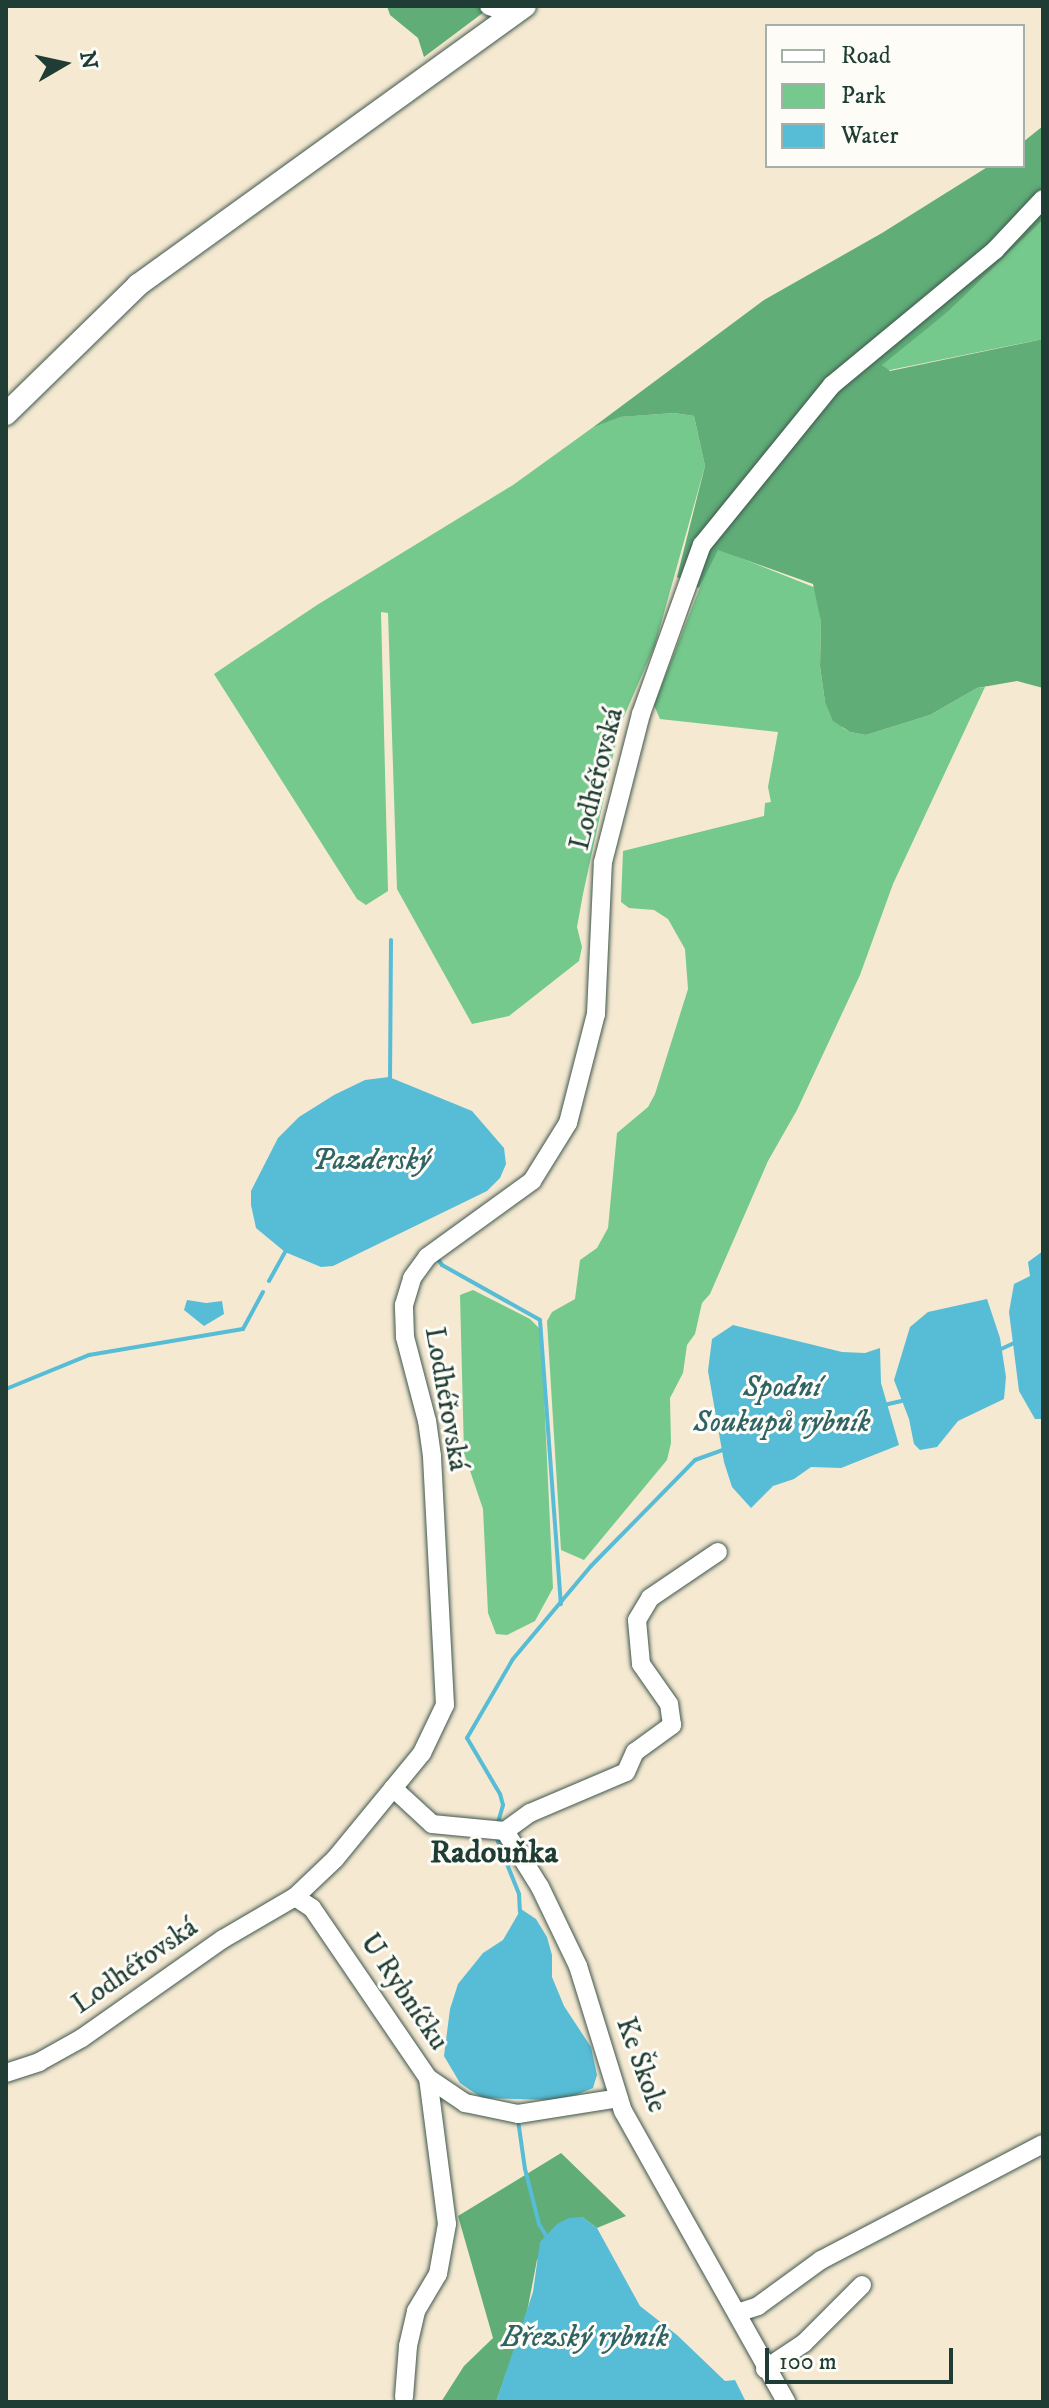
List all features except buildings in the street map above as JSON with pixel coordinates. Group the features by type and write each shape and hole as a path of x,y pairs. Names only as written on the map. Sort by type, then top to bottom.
{"main road":[{"path":"6,414 138,285 519,10"}],"street":[{"path":"489,6 519,10"},
{"name":"Lodhéřovská","path":"6,2073 39,2062 82,2038 223,1939 295,1897 335,1859 422,1753 445,1705 432,1456 427,1421 405,1337 404,1305 412,1278 427,1257 532,1181 568,1123 596,1014 603,862 641,714 702,545 832,385 995,250 1043,199"},
{"path":"393,1788 432,1824 505,1831 530,1813 626,1772 635,1752 672,1725 669,1704 641,1664 637,1620 650,1598 718,1552"},
{"name":"Ke Škole","path":"505,1831 540,1887 578,1966 619,2098 765,2369 786,2402"},
{"name":"U Rybníčku","path":"295,1897 312,1908 428,2078 465,2103 518,2114 619,2098"},
{"path":"404,2397 408,2346 416,2311 438,2274 447,2224 428,2078"},
{"path":"737,2313 758,2306 821,2260 1043,2144"},
{"path":"765,2369 804,2343 862,2285"}],"green space":[{"path":"387,6 492,6 424,57 418,38 390,15"},
{"path":"1043,126 1043,220 950,310 882,365 890,371 1043,339 1043,688 1017,681 977,688 930,715 866,735 850,732 833,721 825,702 820,666 821,622 813,584 718,550 699,588 677,577 705,466 694,416 674,413 620,417 592,428 764,300 882,233 986,168 1025,168 1025,140"},
{"path":"1043,220 1043,339 885,371 882,364 889,357 950,310"},
{"path":"674,413 694,416 705,466 655,645 619,728 577,927 582,947 579,961 509,1016 472,1024 397,889 388,613 381,612 388,891 366,905 357,899 214,674 317,605 513,485 592,428 619,417"},
{"path":"718,549 816,588 825,702 843,728 850,732 866,735 930,715 977,688 985,687 893,884 860,975 797,1110 768,1161 710,1294 702,1303 695,1334 687,1345 683,1373 670,1398 671,1443 667,1460 584,1560 561,1550 547,1321 552,1312 575,1299 580,1260 597,1248 608,1228 617,1133 648,1107 655,1094 688,989 685,949 668,919 654,910 629,908 621,902 623,851 764,816 765,803 771,802 768,787 778,732 660,719 654,705 709,564"},
{"path":"473,1290 530,1319 541,1330 553,1588 535,1621 507,1635 496,1634 488,1613 483,1509 464,1453 460,1295"},
{"path":"561,2153 626,2216 597,2228 582,2217 537,2260 526,2317 496,2402 441,2402 464,2366 493,2338 458,2216"}],"water":[{"name":"Pazderský","path":"389,1077 472,1111 504,1148 506,1164 500,1178 487,1191 333,1266 321,1267 285,1252 256,1228 251,1205 251,1191 278,1138 299,1117 334,1095 365,1080"},
{"path":"1043,1251 1043,1419 1035,1419 1019,1391 1009,1312 1014,1284 1030,1276 1028,1262"},
{"path":"987,1299 1000,1338 1006,1377 1004,1399 958,1421 937,1447 920,1450 914,1444 909,1419 894,1380 910,1327 928,1312"},
{"path":"187,1300 206,1303 222,1301 224,1314 204,1326 184,1310"},
{"name":"Spodní Soukupů rybník","path":"733,1325 842,1352 865,1353 880,1348 881,1383 899,1445 841,1468 811,1467 794,1479 773,1486 751,1508 732,1487 724,1462 708,1371 712,1339"},
{"path":"521,1909 536,1919 547,1937 552,1955 552,1977 564,2006 591,2047 597,2075 593,2088 576,2095 552,2100 482,2098 460,2083 444,2056 450,2009 458,1984 483,1953 503,1940"},
{"name":"Březský rybník","path":"582,2217 597,2228 640,2306 677,2335 725,2381 735,2380 746,2402 496,2402 533,2292 540,2242 557,2224 569,2218"}],"waterway":[{"path":"390,1082 391,940"},
{"path":"269,1281 285,1252"},
{"path":"438,1259 442,1265 540,1320 561,1604"},
{"path":"6,1389 89,1355 243,1329 263,1292"},
{"path":"999,1350 1016,1342"},
{"path":"884,1405 902,1401"},
{"path":"497,1826 503,1805 500,1794 467,1738 513,1659 591,1566 695,1460 725,1449"},
{"path":"495,1834 519,1894 520,1912"},
{"path":"518,2120 525,2169 539,2224 548,2239"}],"district":[{"name":"Radouňka","path":"494,1853"}]}
